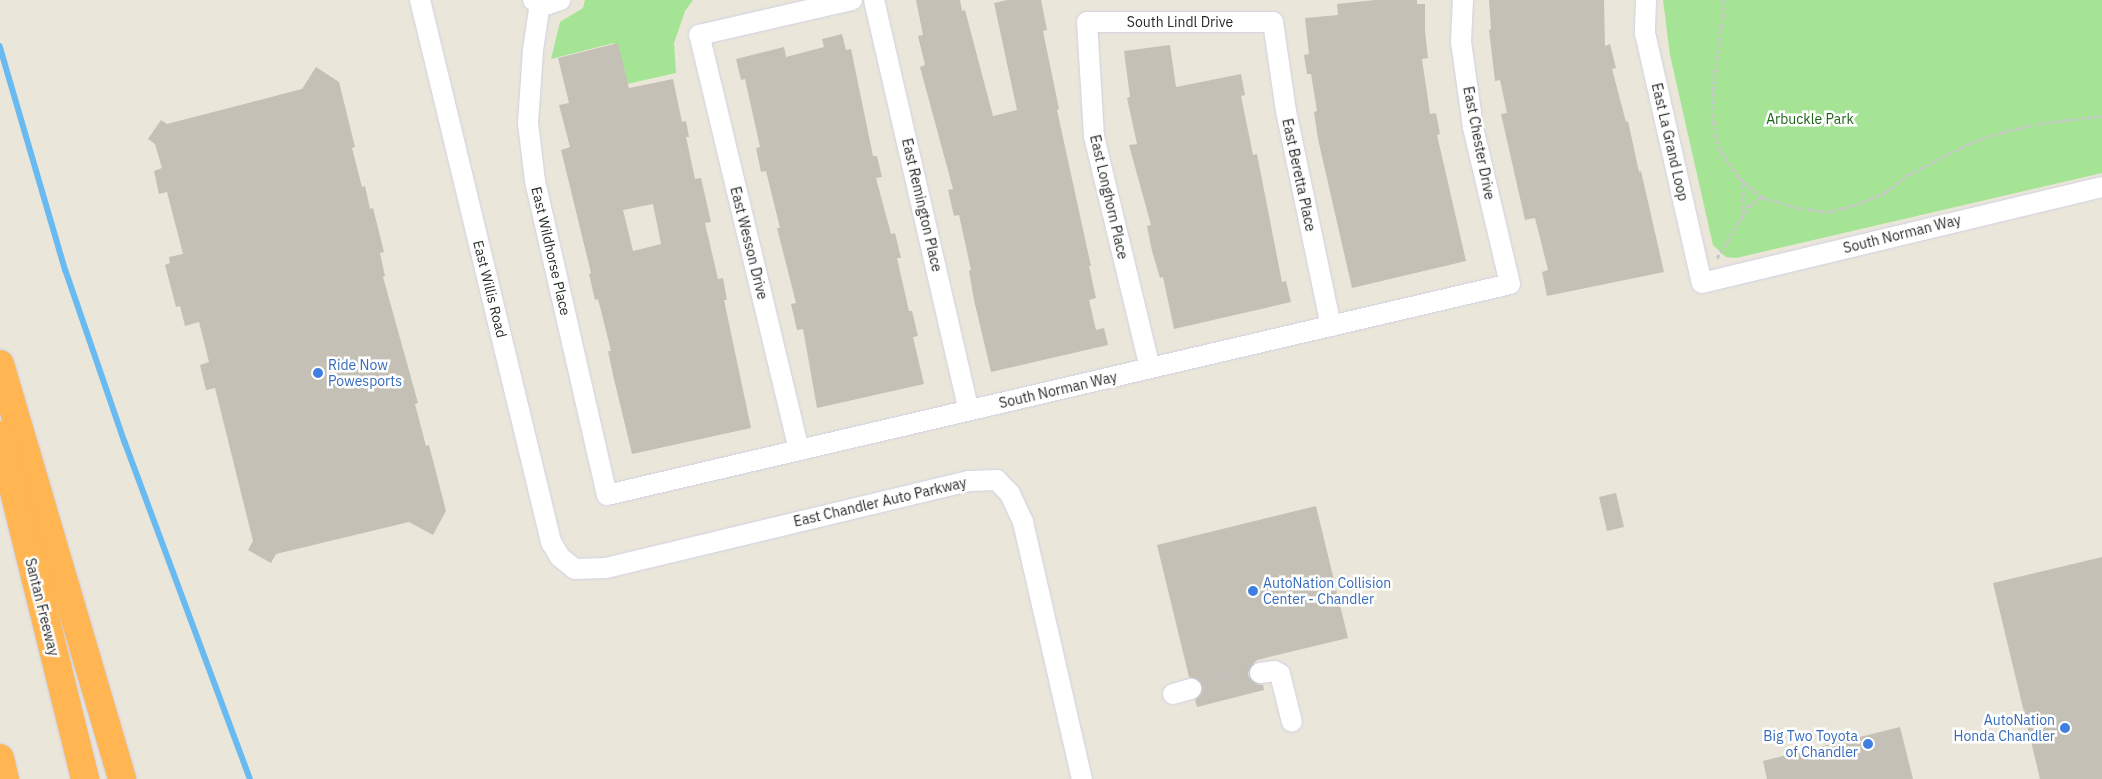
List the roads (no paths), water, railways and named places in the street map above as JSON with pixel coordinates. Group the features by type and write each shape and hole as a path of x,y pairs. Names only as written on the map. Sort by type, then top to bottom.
{"highway":[{"path":"0,364 122,779"},
{"name":"Santan Freeway","path":"0,435 85,779"},
{"path":"0,758 5,779"}],"street":[{"name":"East Willis Road","path":"420,0 551,542 560,557 575,568"},
{"path":"536,2 548,4 560,0"},
{"name":"East Wesson Drive","path":"800,450 699,35 852,0"},
{"name":"East Remington Place","path":"874,0 969,410"},
{"name":"East Chester Drive","path":"1463,0 1461,42 1473,127 1510,284"},
{"name":"East La Grand Loop","path":"1646,0 1644,33 1702,283"},
{"name":"East Wildhorse Place","path":"536,2 528,123 535,181 607,495"},
{"name":"South Lindl Drive","path":"1087,22 1273,22"},
{"name":"East Longhorn Place","path":"1087,22 1094,136 1150,368"},
{"name":"East Beretta Place","path":"1273,22 1286,111 1331,326"},
{"name":"South Norman Way","path":"1702,283 2102,187"},
{"name":"South Norman Way","path":"607,495 1510,284"},
{"name":"East Chandler Auto Parkway","path":"575,568 606,568 969,481 997,480 1010,494 1023,522 1082,779"},
{"path":"1260,673 1274,671 1280,674 1292,722"}],"waterway":[{"path":"0,46 66,271 125,442 250,779"}],"tunnel":[{"path":"1191,689 1260,673"}],"place":[{"name":"Ride Now Powesports","path":"318,373"},
{"name":"AutoNation Collision Center - Chandler","path":"1253,591"},
{"name":"AutoNation Honda Chandler","path":"2065,728"},
{"name":"Big Two Toyota of Chandler","path":"1868,744"}],"park label":[{"name":"Arbuckle Park","path":"1810,119"}]}
